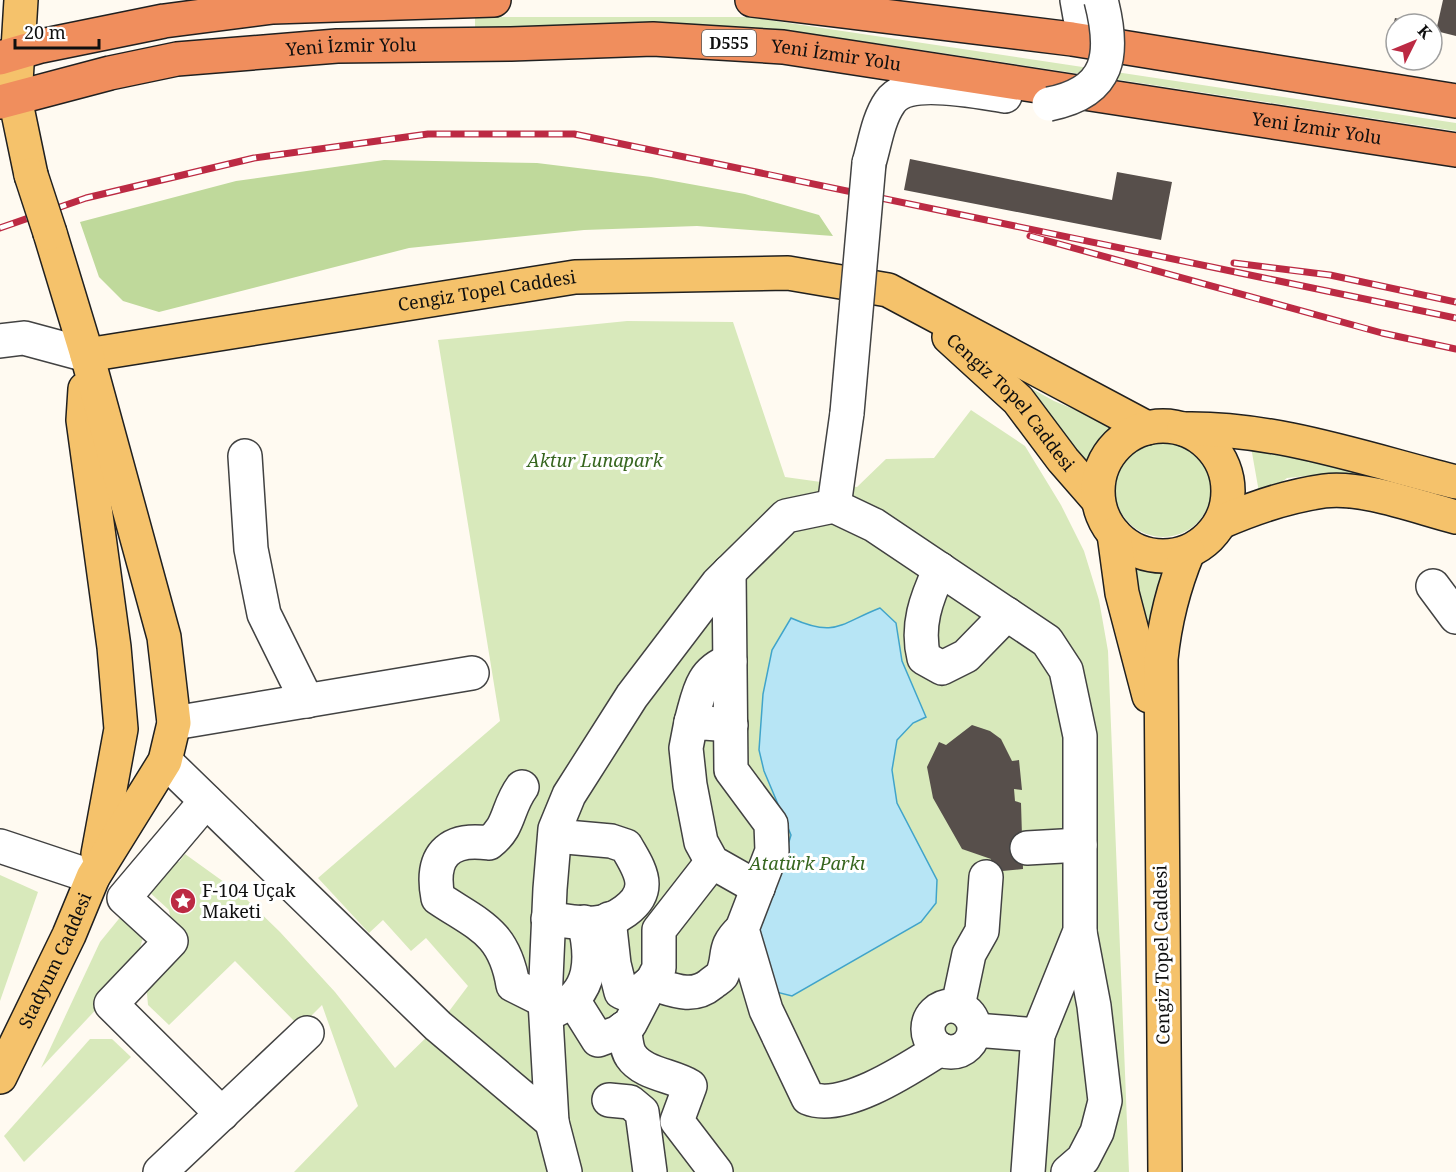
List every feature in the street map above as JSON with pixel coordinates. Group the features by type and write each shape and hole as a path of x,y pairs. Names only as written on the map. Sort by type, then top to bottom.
{"highway":[{"path":"8,56 164,21 273,7 494,0"},
{"path":"752,0 850,5 1456,101"},
{"name":"Yeni İzmir Yolu","path":"8,100 110,73 177,59 337,46 511,45 653,39 783,47 1456,150"}],"main road":[{"path":"21,0 8,56 8,100 87,355 164,637 174,723 165,761 93,877"},
{"name":"Cengiz Topel Caddesi","path":"87,355 575,277 788,273 888,290 1147,428"},
{"name":"Cengiz Topel Caddesi","path":"888,290 975,358 1018,400 1063,460 1098,500"},
{"path":"87,355 83,420 114,647 121,729 93,877"},
{"name":"Cengiz Topel Caddesi","path":"1172,426 1184,429 1201,438 1214,451 1224,467 1229,485 1228,504 1213,534 1188,552 1173,556 1149,555 1126,545 1114,534 1104,518 1098,500 1099,481 1110,455 1130,435 1147,428 1172,426"},
{"path":"1184,429 1215,428 1269,437 1456,482"},
{"path":"1221,522 1253,508 1325,490 1364,493 1456,517"},
{"name":"Cengiz Topel Caddesi","path":"1114,534 1122,593 1160,739"},
{"name":"Cengiz Topel Caddesi","path":"1165,1172 1161,659 1165,620 1173,586 1188,552"},
{"name":"Stadyum Caddesi","path":"0,1077 69,935 93,877"}],"street":[{"path":"834,506 847,413 869,163 882,117 892,99 910,88 925,87 1049,104 1074,99 1093,84 1107,59 1107,26 1086,6"},
{"path":"0,341 24,338 87,355"},
{"path":"245,456 251,549 264,614 307,701"},
{"path":"565,1172 552,1122 554,1005 548,919 555,836 569,795 632,696 729,572 786,516 834,506 874,525 1047,641 1066,670 1080,736 1080,931 1094,1006 1105,1101 1097,1132 1083,1159 1068,1172"},
{"path":"940,569 927,597 919,639 924,658 942,668 966,656 1007,614"},
{"path":"650,983 688,993 702,992 722,975 726,953 733,937 742,929 772,851 771,824 731,770 729,572"},
{"path":"1433,586 1456,617"},
{"path":"730,660 717,666 703,681 686,748 690,785 701,842 712,862 758,888"},
{"path":"174,723 472,672"},
{"path":"691,722 731,725"},
{"path":"165,761 438,1026 552,1122"},
{"path":"522,787 511,801 503,832 489,843 473,840 455,843 443,853 437,867 436,886 438,898 473,918 499,943 510,968 513,985 554,1005 598,1040 624,1028 634,1016 659,968 659,930 638,894"},
{"path":"206,801 124,898 171,941 111,1004 222,1114"},
{"path":"548,919 597,921 620,916 634,903 642,886 638,867 626,846 611,841 555,836"},
{"path":"1028,848 1080,845"},
{"path":"0,846 93,877"},
{"path":"659,930 712,862"},
{"path":"967,1018 969,954 982,931 986,877"},
{"path":"554,1005 583,987 589,966 590,944 597,921"},
{"path":"597,921 614,964 621,992 633,997 650,983"},
{"path":"742,929 766,1010 808,1098 819,1103 863,1093 940,1049 930,1038 928,1023 932,1016 944,1006 967,1018 1038,1035"},
{"path":"1028,1172 1038,1035 1080,931"},
{"path":"624,1028 630,1055 643,1067 677,1078 690,1086 677,1121 701,1167"},
{"path":"160,1172 306,1033"},
{"path":"609,1100 630,1102 642,1112 650,1172"}],"green space":[{"path":"475,17 749,17 1456,123 1456,131 889,45 752,28 475,28"},
{"path":"384,160 537,163 651,177 745,194 819,215 833,236 697,226 584,230 409,248 159,312 123,301 99,277 80,222 236,181"},
{"name":"Atatürk Parkı","path":"627,321 733,322 785,477 857,487 886,459 934,458 971,410 1025,446 1061,505 1084,551 1099,600 1108,651 1129,1172 294,1172 358,1106 322,1005 300,1027 235,961 169,1025 148,1005 146,982 172,927 169,910 145,888 171,858 179,862 185,854 242,895 280,932 335,992 395,1068 438,1026 468,986 426,938 411,951 383,920 369,933 318,878 500,721 438,340"},
{"path":"1018,381 1054,401 1117,427 1098,449 1090,470"},
{"path":"1163,441 1181,445 1197,455 1207,471 1211,489 1207,507 1197,523 1181,533 1163,537 1145,533 1129,523 1119,507 1115,489 1119,471 1129,455 1145,445"},
{"path":"1251,447 1312,458 1442,494 1335,473 1287,478 1260,498"},
{"path":"1130,563 1147,568 1166,569 1150,660"},
{"path":"0,875 38,892 0,1001"},
{"path":"122,915 143,937 135,968 41,1068 100,942"},
{"path":"90,1039 112,1039 131,1057 24,1162 4,1136"}],"water":[{"path":"880,608 896,623 902,661 926,717 913,723 897,740 892,770 897,803 937,880 936,903 921,922 792,996 772,991 755,923 785,855 791,835 764,771 759,750 763,694 772,650 791,618 806,624 828,628"}],"building":[{"path":"1443,0 1456,0 1456,36 1444,33 1444,12 1440,12"},
{"path":"910,159 1112,200 1117,172 1172,182 1161,240 904,190"},
{"path":"972,725 990,731 1001,739 1012,761 1019,760 1022,790 1014,789 1015,801 1021,803 1023,869 992,872 991,859 962,849 933,798 927,767 939,742 946,745"}],"railway":[{"path":"0,228 86,198 254,158 428,134 574,134 1456,318"},
{"path":"1030,236 1382,333 1456,349"},
{"path":"1234,263 1330,275 1456,302"}],"place":[{"name":"F-104 Uçak Maketi","path":"183,901"}],"park label":[{"name":"Aktur Lunapark","path":"595,461"}]}
